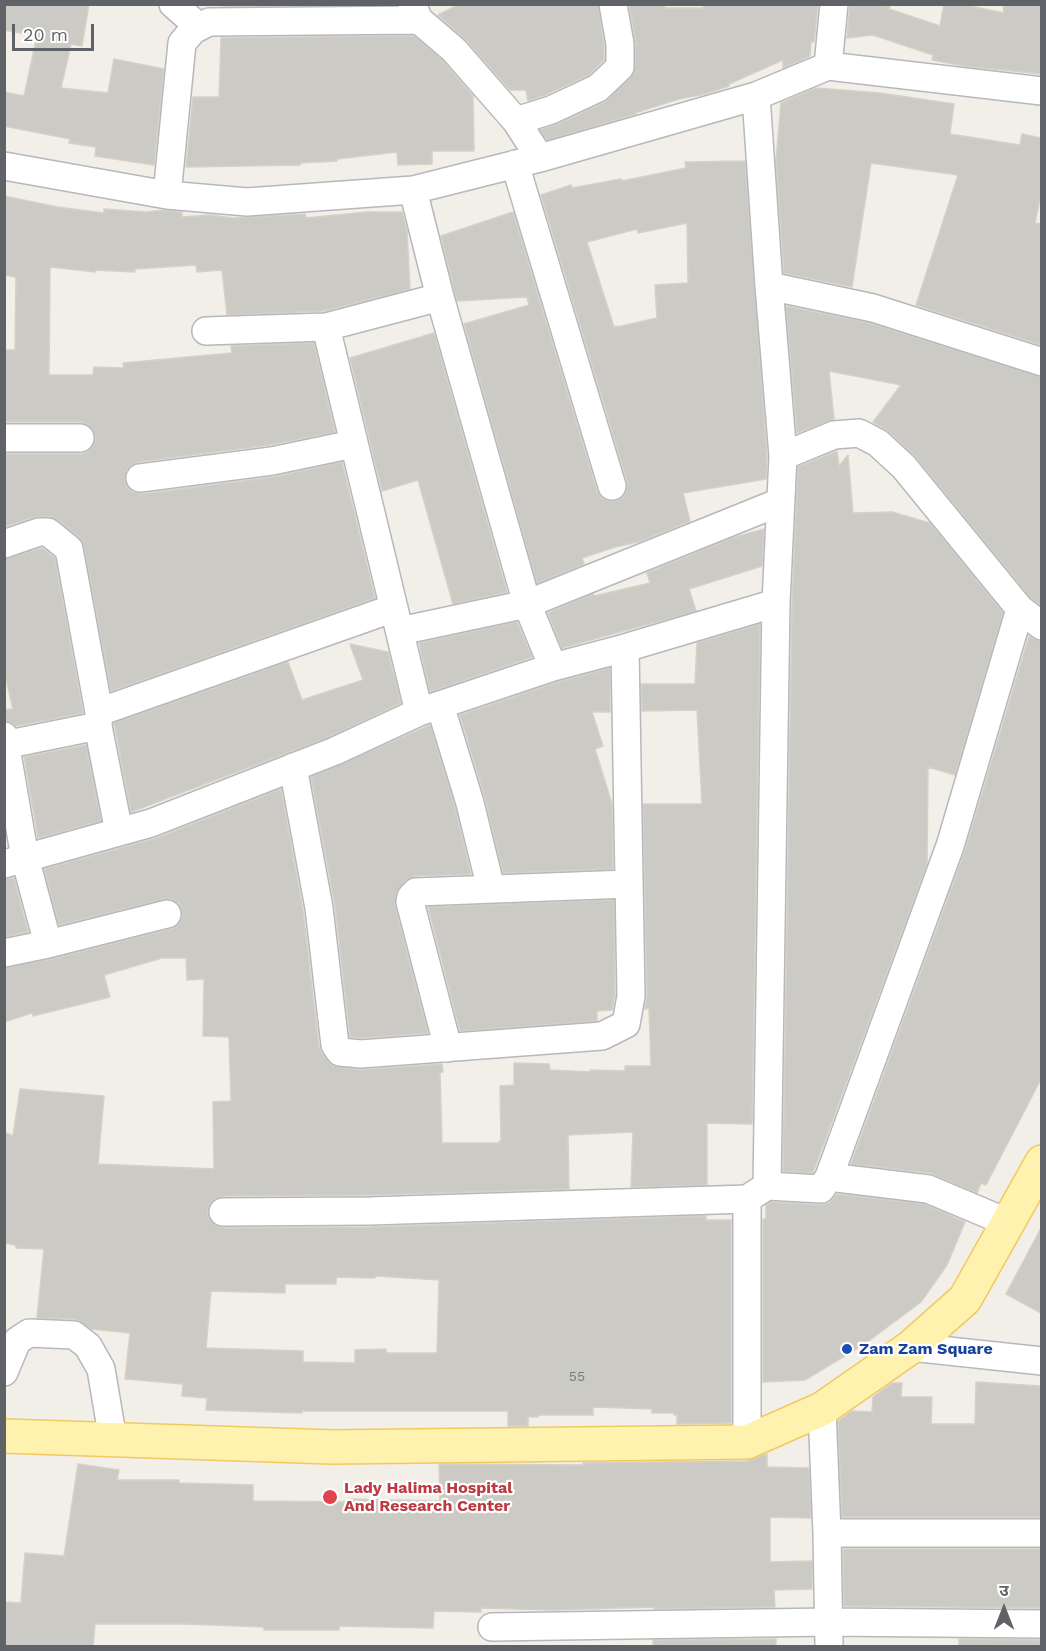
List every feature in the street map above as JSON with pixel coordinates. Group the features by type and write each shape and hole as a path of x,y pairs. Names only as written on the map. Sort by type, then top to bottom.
{"main road":[{"path":"4,1436 332,1447 747,1442 822,1409 910,1347 965,1299 1041,1162"}],"street":[{"path":"173,4 199,27"},
{"path":"516,121 551,110 598,88 620,67 620,44 613,4"},
{"path":"828,66 834,4"},
{"path":"167,195 182,43 193,30 208,22 416,12 454,50 516,121 612,486"},
{"path":"4,165 167,195 247,202 413,190 527,161 756,96 828,66 1041,91"},
{"path":"747,1442 783,456 756,96"},
{"path":"413,190 440,297 527,604 553,667"},
{"path":"769,286 873,308 1041,362"},
{"path":"206,331 326,327 440,297"},
{"path":"326,327 397,619 430,708 470,803 491,889"},
{"path":"222,1212 370,1211 757,1193 821,1189 830,1177 1031,617 904,467 878,443 859,433 834,435 783,456"},
{"path":"4,438 80,438"},
{"path":"140,478 272,461 353,444"},
{"path":"48,945 15,861 5,742 99,719 397,619 527,604 780,502"},
{"path":"4,544 39,532 48,532 69,549 119,832"},
{"path":"15,861 151,823 335,750 430,708 553,667 626,648 776,603"},
{"path":"293,767 319,908 335,1045 340,1052 362,1054 602,1036 626,1024 631,996 626,648"},
{"path":"448,1048 410,902 416,892 628,884"},
{"path":"4,953 48,945 167,914"},
{"path":"830,1177 928,1189 1009,1223"},
{"path":"4,1372 17,1341 29,1333 74,1335 88,1346 101,1369 113,1440"},
{"path":"910,1347 1041,1361"},
{"path":"822,1409 829,1635"},
{"path":"827,1533 1041,1533"},
{"path":"492,1627 829,1635 1041,1624"}],"building":[{"path":"4,4 89,4 82,46 71,44 61,88 108,93 114,59 164,69 154,165 95,156 96,147 69,143 70,139 4,126 4,92 24,96 37,36 4,30"},
{"path":"222,4 358,4 358,5 222,6"},
{"path":"460,4 598,4 604,60 589,75 528,101 526,90 510,90 466,40 438,15"},
{"path":"629,4 665,4 665,8 703,8 704,4 818,4 814,42 811,42 810,56 783,68 783,60 729,84 729,86 547,140 540,130 605,102 634,74 636,44"},
{"path":"850,4 890,6 889,9 940,26 944,4 960,4 1004,13 1003,4 1041,4 1041,74 964,66 932,60 933,55 873,35 847,38"},
{"path":"414,36 443,61 473,96 474,151 432,151 432,164 398,165 397,152 337,159 337,161 300,163 300,165 186,167 193,97 219,97 221,38"},
{"path":"816,88 880,93 954,104 950,134 1020,145 1022,134 1041,138 1041,194 1035,223 1041,224 1041,345 916,305 958,175 871,163 852,287 784,273 776,161 781,103"},
{"path":"745,161 767,456 766,479 683,493 690,521 638,542 582,558 584,564 537,583 464,324 529,305 527,297 457,301 441,236 513,212 597,491 602,498 616,501 624,496 627,481 541,195 571,185 572,188 621,179 622,181 686,168 685,162","holes":["687,223 688,283 655,285 657,318 614,327 587,242 637,229 638,233"]},
{"path":"4,196 57,207 104,213 104,209 146,212 164,210 182,212 182,217 210,215 234,218 305,214 306,218 366,212 402,212 407,231 410,289 324,311 227,315 222,270 197,272 196,265 135,269 135,272 95,270 95,272 50,267 49,375 93,375 94,367 124,368 123,363 232,353 231,346 314,343 335,432 269,445 138,462 126,471 125,481 127,487 133,492 142,494 274,477 342,462 375,598 111,691 84,546 79,537 58,520 48,516 34,517 4,527 4,454 81,454 93,446 96,439 93,430 81,422 4,422 4,350 15,350 16,277 4,275"},
{"path":"786,306 869,323 1041,377 1041,606 1031,598 916,457 888,431 873,422 901,385 829,371 834,419 797,433"},
{"path":"434,333 507,592 453,604 418,480 382,491 350,358"},
{"path":"837,451 839,466 848,455 853,513 892,512 930,523 1003,613 955,775 928,767 927,864 813,1173 783,1171 792,603 798,467"},
{"path":"764,529 762,566 689,589 696,611 562,648 548,613 593,594 594,596 650,583 647,573 732,538"},
{"path":"42,548 55,558 83,713 16,726 4,721 4,710 13,709 4,670 4,559"},
{"path":"517,622 532,657 430,692 419,643"},
{"path":"760,624 752,1124 707,1123 707,1185 631,1187 633,1132 568,1135 569,1189 370,1195 223,1196 210,1204 207,1212 210,1220 216,1226 223,1228 370,1227 706,1216 706,1220 731,1220 731,1423 677,1424 677,1415 674,1413 652,1413 652,1409 593,1407 593,1415 528,1417 528,1426 508,1426 508,1411 302,1411 302,1413 206,1410 207,1398 182,1396 183,1384 125,1379 130,1333 91,1329 75,1319 37,1318 44,1249 16,1248 16,1245 4,1243 4,1132 13,1136 20,1089 104,1096 98,1164 214,1169 213,1102 231,1101 229,1037 203,1036 204,979 187,980 186,958 162,958 104,975 110,997 33,1016 32,1013 4,1022 4,968 52,959 171,929 178,925 182,918 179,903 172,899 164,899 59,925 44,869 157,838 281,789 303,910 319,1047 322,1054 333,1066 360,1070 442,1064 443,1072 440,1072 442,1143 499,1143 501,1141 500,1086 514,1085 514,1063 549,1064 550,1070 590,1072 590,1070 625,1071 625,1066 651,1066 649,1008 645,1009 647,996 643,804 702,804 697,710 642,711 641,684 695,684 697,643","holes":["375,1276 439,1280 437,1353 386,1353 386,1349 355,1350 355,1363 303,1362 303,1351 206,1348 211,1291 285,1293 285,1284 336,1284 336,1277 375,1278"]},
{"path":"1029,636 1041,641 1041,1079 986,1185 981,1183 977,1193 930,1173 851,1164 965,851"},
{"path":"350,644 388,652 401,703 329,737 131,812 114,723 288,662 302,700 363,680"},
{"path":"610,668 610,712 592,712 603,746 595,749 612,804 613,869 503,873 485,798 460,715 558,682"},
{"path":"430,725 455,807 471,874 415,876 405,881 396,894 395,906 428,1033 350,1037 335,906 311,777"},
{"path":"86,745 101,821 38,838 24,757"},
{"path":"14,878 28,932 4,937 4,879"},
{"path":"614,900 615,995 612,1010 597,1011 597,1021 460,1031 428,907"},
{"path":"837,1194 924,1204 965,1222 947,1265 921,1302 866,1343 805,1380 763,1382 763,1219 766,1219 766,1205 771,1202 821,1205 829,1203"},
{"path":"1041,1228 1041,1313 1006,1294"},
{"path":"976,1382 1041,1386 1041,1517 842,1517 838,1421 852,1411 872,1412 873,1397 892,1383 902,1383 901,1397 932,1397 931,1424 975,1424"},
{"path":"767,1454 767,1467 809,1468 811,1518 770,1517 770,1562 812,1561 812,1589 774,1590 775,1607 553,1610 481,1608 481,1612 434,1611 433,1628 339,1626 339,1630 264,1630 264,1627 185,1624 95,1624 93,1647 4,1647 4,1602 21,1603 25,1553 64,1556 78,1464 119,1470 117,1480 179,1480 179,1483 253,1485 253,1501 348,1502 348,1499 440,1501 439,1464 583,1465 583,1463 747,1461"},
{"path":"843,1549 1041,1549 1041,1608 844,1606"},
{"path":"776,1639 776,1647 653,1647 653,1640"},
{"path":"959,1639 1041,1640 1041,1647 959,1647"}],"place":[{"name":"Zam Zam Square","path":"847,1349"},
{"name":"Lady Halima Hospital And Research Center","path":"330,1497"}]}
